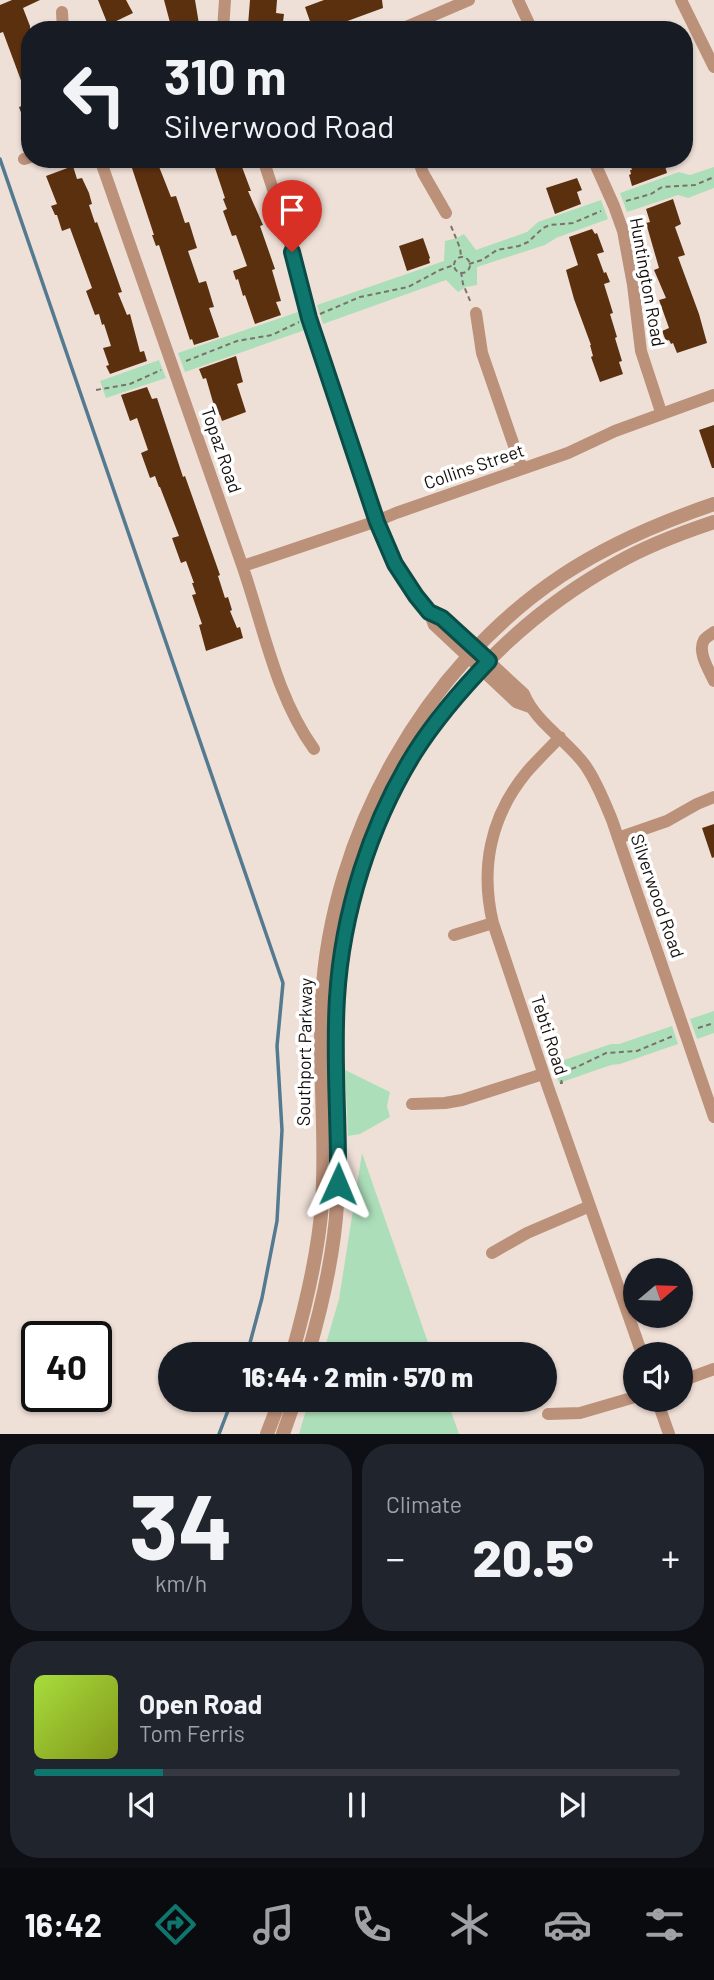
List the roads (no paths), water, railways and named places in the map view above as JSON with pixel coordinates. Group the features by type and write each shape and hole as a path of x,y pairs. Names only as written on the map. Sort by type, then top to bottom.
{"street":[{"path":"224,21 225,0"},
{"path":"420,21 469,0"},
{"path":"518,0 528,21"},
{"path":"681,0 691,21"},
{"path":"62,12 62,21"},
{"path":"693,25 714,68"},
{"name":"Topaz Road","path":"103,168 243,566 287,704 314,749"},
{"name":"Silverwood Road","path":"266,168 286,229 309,318 377,522 395,564 429,612 434,625 473,653 516,702 530,707 584,764 598,786 714,1117"},
{"path":"421,168 446,213"},
{"name":"Huntington Road","path":"597,168 623,231 641,351 661,412"},
{"path":"476,313 482,353 522,469"},
{"name":"Collins Street","path":"243,566 377,522 568,453 615,430 714,395"},
{"name":"Southport Parkway","path":"295,1342 315,1262 322,1204 324,1142 321,1046 322,997 327,954 338,897 354,844 370,807 402,745 429,703 473,653 516,611 561,576 611,547 665,521 714,504"},
{"name":"Southport Parkway","path":"311,1342 330,1265 337,1206 339,1142 336,1046 337,998 342,957 353,901 369,850 389,801 415,752 444,713 506,643 572,591 617,562 671,537 714,522"},
{"path":"709,635 702,648 714,681"},
{"name":"Tebti Road","path":"560,737 511,794 498,821 487,861 487,888 493,923 543,1074 638,1342"},
{"path":"618,838 667,821 714,797"},
{"path":"454,935 493,923"},
{"path":"412,1104 462,1100 543,1074"},
{"path":"492,1254 527,1233 590,1206"},
{"path":"693,1377 714,1370"},
{"path":"548,1414 580,1413 623,1400"},
{"path":"267,1434 275,1412"},
{"path":"284,1434 291,1412"},
{"path":"661,1412 669,1434"}],"waterway":[{"path":"0,159 283,983 277,1046 282,1130 277,1221 250,1342"},
{"path":"219,1434 227,1412"}]}
